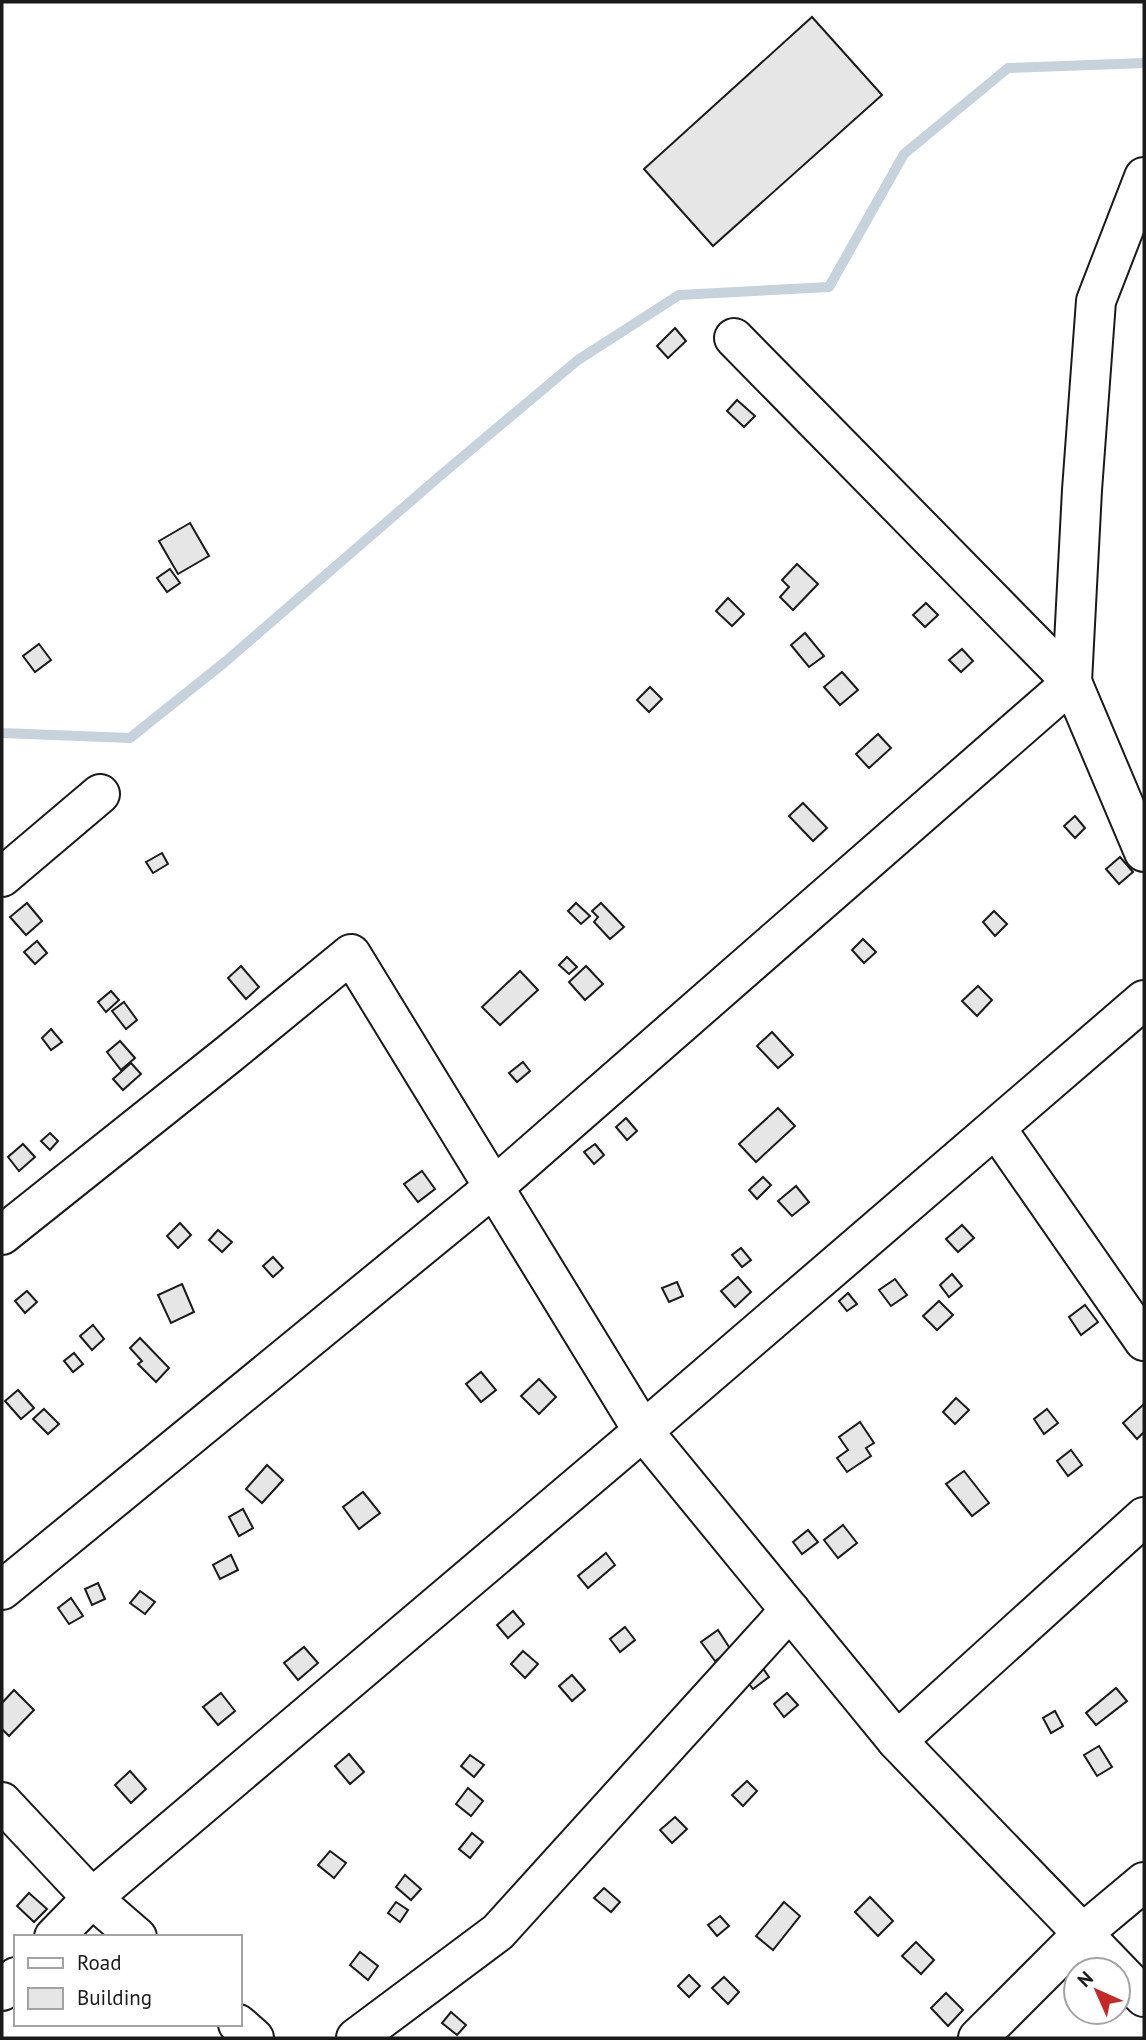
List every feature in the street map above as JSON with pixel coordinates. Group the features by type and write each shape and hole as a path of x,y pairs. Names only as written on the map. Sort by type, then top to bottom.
{"street":[{"path":"2,1590 494,1187 1072,682 1096,301 1144,177"},
{"path":"734,338 1072,682 1144,852"},
{"path":"2,877 100,794"},
{"path":"2,1235 351,954 643,1431 897,1741 1144,1997"},
{"path":"56,1935 92,1898 643,1431 1144,1000"},
{"path":"996,1128 1144,1341"},
{"path":"897,1741 1144,1517"},
{"path":"356,2038 498,1932 790,1610"},
{"path":"2,1802 92,1898 135,1935"},
{"path":"978,2038 1083,1933 1144,1882"},
{"path":"240,2026 254,2038"}],"building":[{"path":"812,17 882,95 713,246 644,169"},
{"path":"675,328 686,341 668,358 657,346"},
{"path":"737,400 755,416 744,427 727,411"},
{"path":"190,523 209,556 178,574 159,541"},
{"path":"797,564 818,584 793,610 780,597 789,587 782,580"},
{"path":"170,569 180,583 167,592 157,578"},
{"path":"728,598 744,614 732,626 716,611"},
{"path":"926,603 938,615 925,627 913,615"},
{"path":"805,633 824,656 809,667 791,645"},
{"path":"39,644 51,660 35,672 23,656"},
{"path":"962,649 973,661 961,672 949,660"},
{"path":"842,672 858,690 840,705 824,687"},
{"path":"650,687 662,699 649,712 637,700"},
{"path":"878,734 891,748 869,768 856,754"},
{"path":"803,803 827,828 813,841 789,816"},
{"path":"1075,816 1085,828 1075,838 1064,826"},
{"path":"162,853 168,864 153,873 146,862"},
{"path":"1120,857 1133,872 1119,884 1106,869"},
{"path":"27,903 42,921 26,935 10,917"},
{"path":"576,903 590,916 581,924 568,911"},
{"path":"601,903 624,927 610,939 594,922 598,917 592,911"},
{"path":"994,911 1007,924 995,936 983,922"},
{"path":"863,939 876,952 864,963 852,950"},
{"path":"37,941 47,953 35,964 24,952"},
{"path":"567,957 577,967 569,974 559,965"},
{"path":"241,966 259,987 246,999 228,978"},
{"path":"586,966 603,984 585,1000 569,982"},
{"path":"520,971 538,990 500,1025 482,1007"},
{"path":"978,986 992,1000 977,1016 962,1001"},
{"path":"111,991 119,1000 106,1012 98,1002"},
{"path":"124,1002 137,1020 126,1029 112,1011"},
{"path":"51,1029 62,1042 51,1050 42,1038"},
{"path":"772,1032 793,1055 778,1068 757,1046"},
{"path":"120,1041 135,1058 121,1070 107,1052"},
{"path":"523,1062 530,1071 517,1082 509,1073"},
{"path":"131,1063 141,1074 123,1090 113,1079"},
{"path":"778,1108 795,1126 756,1162 739,1144"},
{"path":"626,1118 637,1131 627,1140 616,1127"},
{"path":"50,1133 58,1141 50,1150 41,1141"},
{"path":"23,1144 35,1157 19,1171 8,1157"},
{"path":"595,1144 604,1155 594,1164 584,1152"},
{"path":"422,1171 435,1189 418,1202 404,1184"},
{"path":"763,1177 771,1185 757,1199 749,1190"},
{"path":"796,1186 809,1202 792,1216 778,1201"},
{"path":"180,1223 191,1235 178,1248 167,1236"},
{"path":"962,1225 974,1238 958,1252 946,1239"},
{"path":"218,1230 232,1242 222,1252 209,1240"},
{"path":"741,1248 751,1260 742,1267 732,1255"},
{"path":"273,1257 283,1268 273,1277 263,1266"},
{"path":"952,1274 962,1286 949,1297 940,1285"},
{"path":"738,1277 751,1292 735,1307 721,1291"},
{"path":"895,1279 907,1295 891,1306 879,1290"},
{"path":"677,1282 683,1296 669,1302 662,1288"},
{"path":"182,1284 194,1312 171,1323 158,1295"},
{"path":"27,1291 37,1302 25,1313 15,1301"},
{"path":"848,1293 857,1304 847,1311 839,1301"},
{"path":"939,1301 953,1315 937,1330 923,1316"},
{"path":"1085,1305 1098,1322 1081,1335 1069,1317"},
{"path":"93,1325 104,1339 92,1350 80,1336"},
{"path":"140,1338 169,1368 156,1382 138,1364 142,1361 130,1348"},
{"path":"74,1353 83,1364 73,1372 64,1361"},
{"path":"481,1372 496,1390 481,1402 466,1384"},
{"path":"539,1379 556,1397 539,1414 521,1396"},
{"path":"18,1390 34,1408 21,1419 5,1401"},
{"path":"956,1398 969,1410 955,1424 943,1412"},
{"path":"1144,1404 1144,1432 1137,1439 1123,1423"},
{"path":"44,1409 59,1424 48,1434 33,1419"},
{"path":"1047,1409 1058,1423 1044,1434 1034,1419"},
{"path":"860,1422 874,1443 866,1448 871,1456 847,1472 837,1458 848,1450 839,1437"},
{"path":"1071,1450 1082,1465 1068,1476 1057,1461"},
{"path":"267,1465 283,1480 262,1503 246,1489"},
{"path":"964,1471 989,1503 972,1516 946,1484"},
{"path":"363,1492 380,1513 359,1529 343,1507"},
{"path":"243,1509 253,1528 239,1536 229,1517"},
{"path":"843,1525 857,1543 838,1558 824,1540"},
{"path":"808,1530 818,1542 802,1554 793,1542"},
{"path":"606,1553 615,1565 588,1588 578,1576"},
{"path":"231,1555 238,1570 220,1579 213,1565"},
{"path":"98,1583 105,1599 92,1605 85,1589"},
{"path":"140,1591 155,1602 145,1614 130,1603"},
{"path":"71,1598 83,1616 69,1624 58,1608"},
{"path":"513,1611 524,1624 508,1638 497,1625"},
{"path":"625,1627 635,1640 620,1652 610,1639"},
{"path":"718,1630 731,1650 715,1661 701,1642"},
{"path":"304,1647 318,1663 298,1680 284,1663"},
{"path":"523,1651 538,1664 525,1678 511,1664"},
{"path":"760,1664 769,1677 753,1689 743,1676"},
{"path":"572,1675 585,1690 572,1701 559,1686"},
{"path":"1116,1688 1127,1701 1096,1725 1086,1713"},
{"path":"14,1690 34,1710 9,1736 2,1729 2,1703"},
{"path":"221,1693 235,1711 218,1725 203,1707"},
{"path":"787,1693 798,1705 784,1717 774,1704"},
{"path":"1055,1711 1063,1726 1051,1733 1043,1718"},
{"path":"1099,1746 1112,1767 1097,1776 1084,1755"},
{"path":"349,1754 364,1772 350,1784 335,1766"},
{"path":"470,1755 484,1765 474,1777 461,1766"},
{"path":"130,1771 146,1789 131,1803 115,1785"},
{"path":"747,1781 757,1791 743,1806 732,1795"},
{"path":"468,1788 483,1801 471,1816 456,1804"},
{"path":"675,1817 687,1829 672,1843 660,1830"},
{"path":"472,1833 483,1842 470,1858 459,1849"},
{"path":"330,1851 346,1863 334,1878 318,1865"},
{"path":"405,1875 421,1889 411,1900 396,1887"},
{"path":"604,1888 620,1902 611,1912 594,1898"},
{"path":"29,1893 47,1909 34,1922 17,1906"},
{"path":"870,1897 893,1921 878,1936 855,1912"},
{"path":"396,1902 408,1910 400,1922 388,1913"},
{"path":"784,1902 800,1916 773,1950 756,1936"},
{"path":"720,1916 729,1926 717,1936 708,1925"},
{"path":"916,1942 934,1960 921,1974 902,1956"},
{"path":"360,1952 378,1966 368,1980 350,1965"},
{"path":"689,1975 700,1986 689,1997 678,1986"},
{"path":"724,1977 739,1992 728,2004 712,1988"},
{"path":"946,1993 963,2010 948,2026 931,2008"},
{"path":"451,2012 466,2025 457,2035 442,2023"}],"waterway":[{"path":"2,733 130,738 225,662 578,360 679,295 829,287 904,154 1008,68 1144,63"}]}
